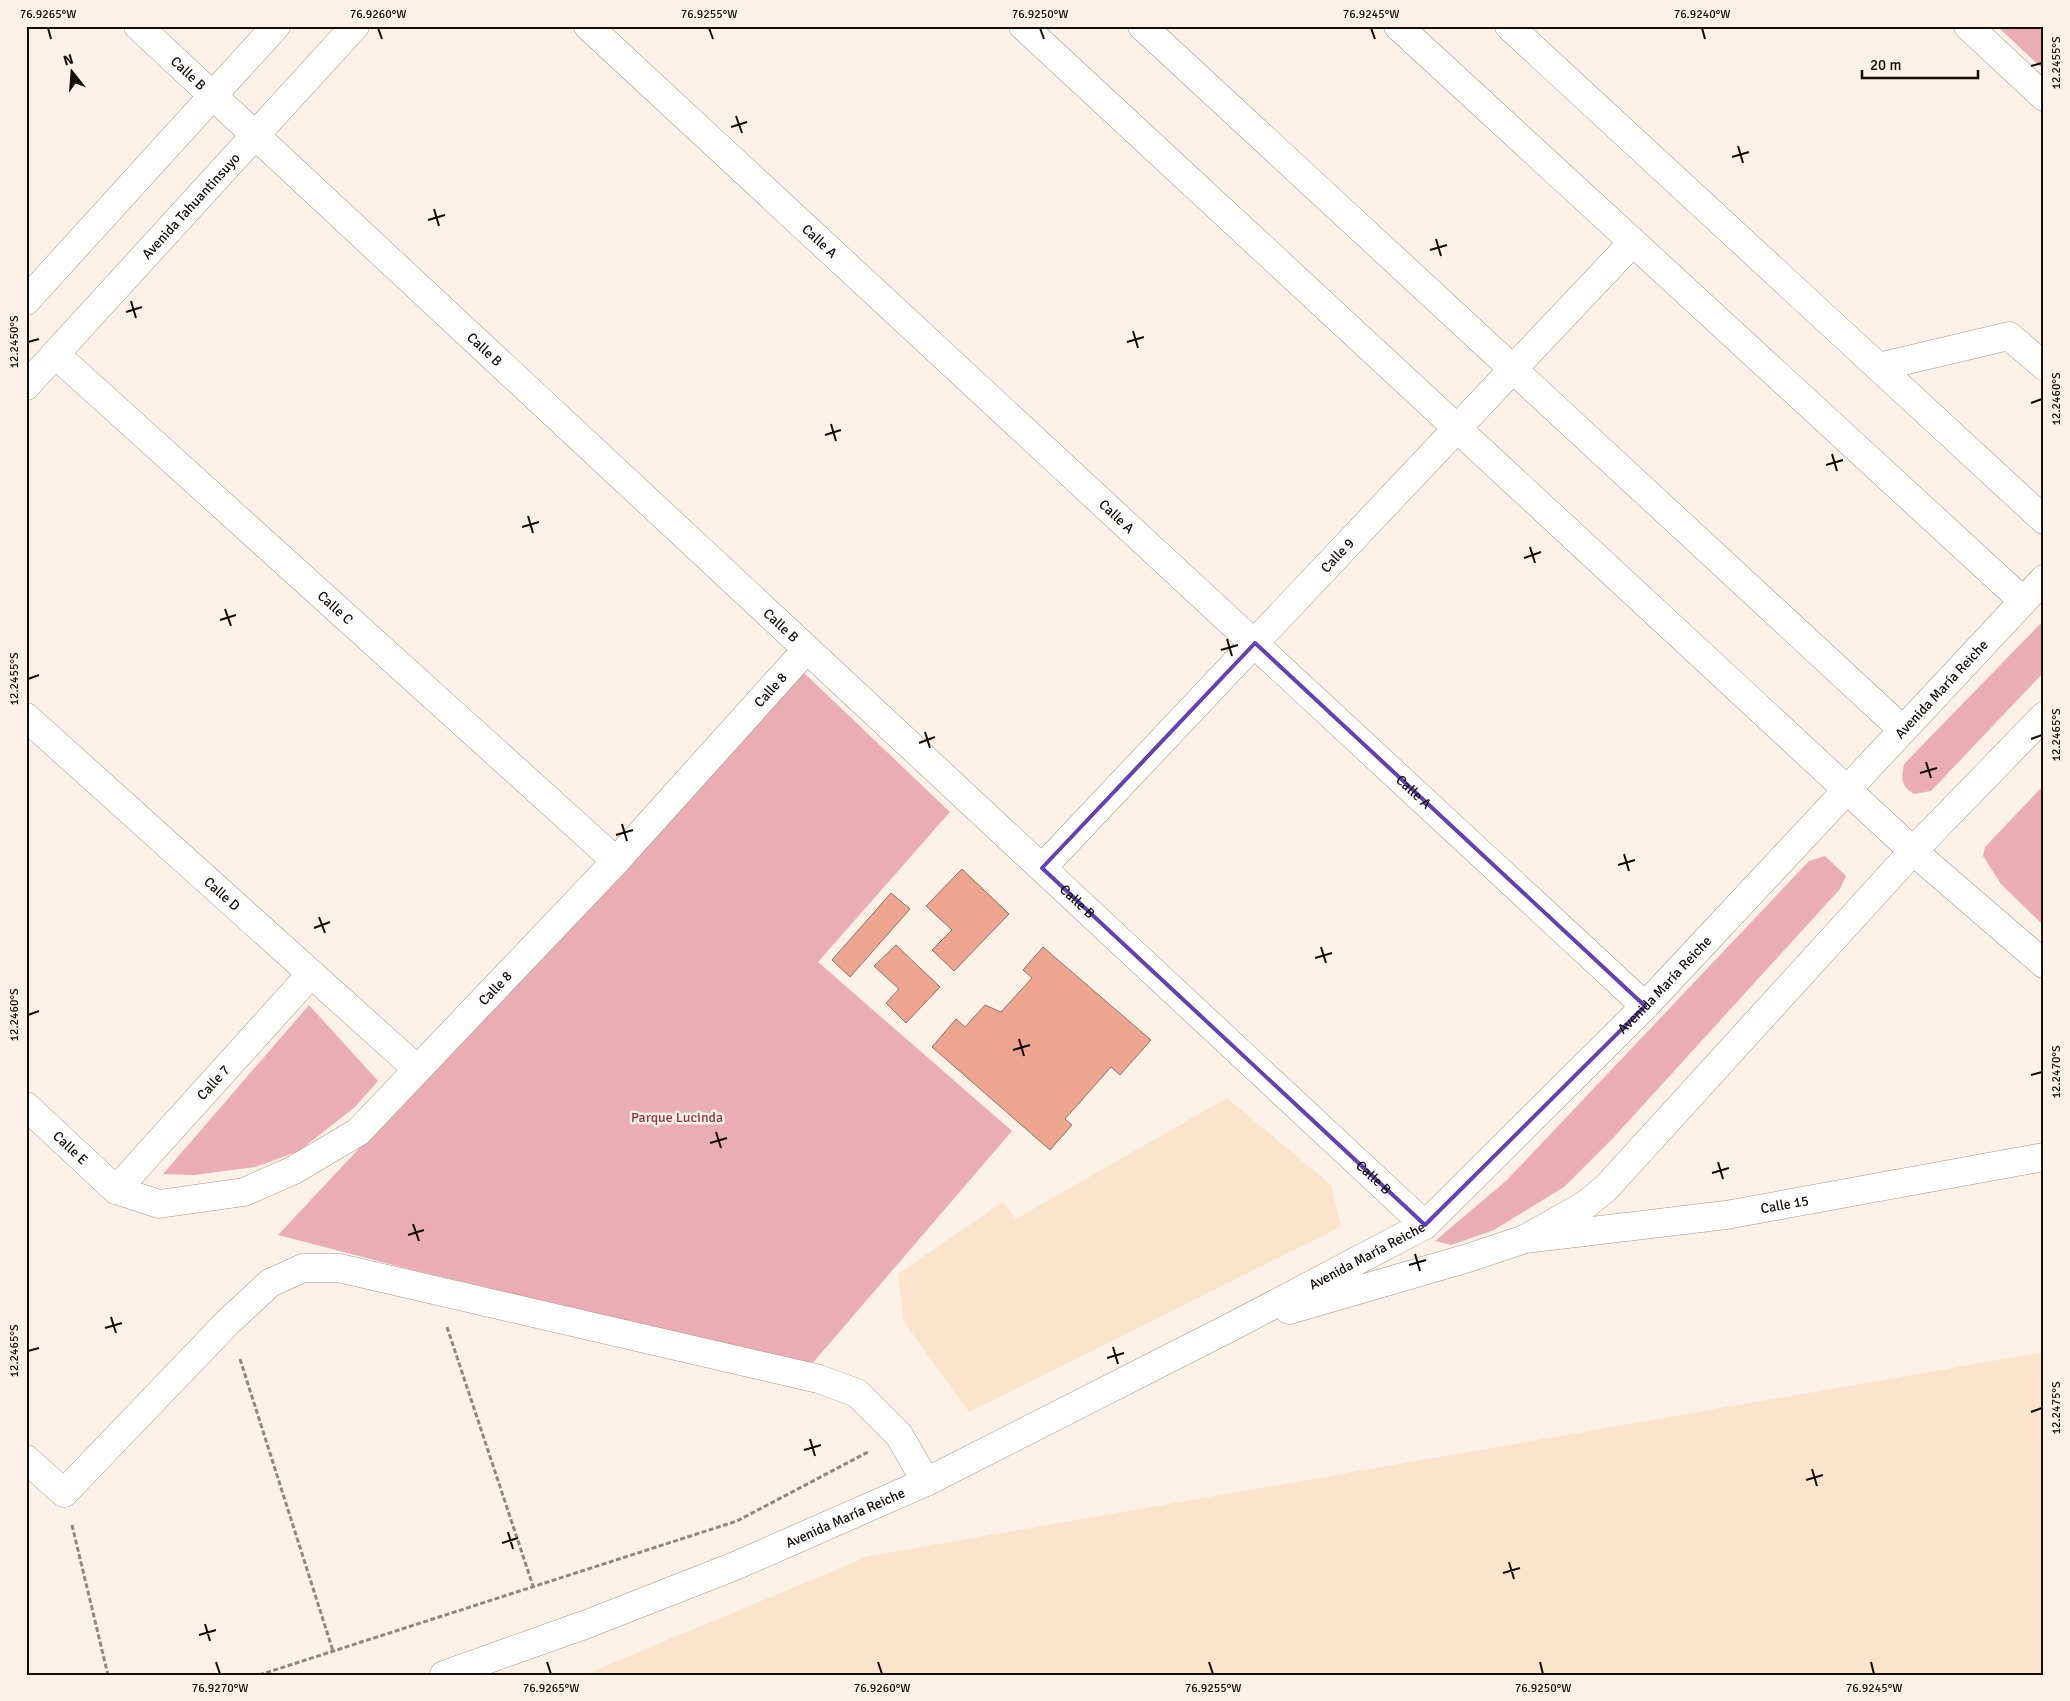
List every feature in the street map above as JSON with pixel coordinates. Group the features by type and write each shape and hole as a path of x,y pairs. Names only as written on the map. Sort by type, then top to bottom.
{"street":[{"name":"Calle B","path":"138,26 1425,1225"},
{"path":"26,301 276,26"},
{"name":"Avenida Tahuantinsuyo","path":"26,386 355,26"},
{"name":"Calle A","path":"588,26 1256,643 1645,1006"},
{"path":"1023,26 1913,852 2044,964"},
{"path":"1142,26 1903,730"},
{"path":"1398,26 2023,601"},
{"path":"1968,26 2044,97"},
{"path":"1517,29 2044,520"},
{"name":"Calle 9","path":"1042,868 1632,242"},
{"path":"1878,367 2009,336 2044,366"},
{"name":"Calle C","path":"55,354 616,861"},
{"name":"Avenida María Reiche","path":"444,1675 587,1624 734,1566 926,1482 1233,1326 1425,1225 1645,1006 2044,579"},
{"name":"Calle 8","path":"116,1190 159,1204 244,1192 294,1170 358,1132 616,861 807,649"},
{"name":"Avenida María Reiche","path":"1233,1326 1468,1258 1525,1239 1585,1205 1606,1188 1913,852 2044,716"},
{"name":"Calle D","path":"26,717 417,1070"},
{"name":"Calle 7","path":"116,1190 311,974"},
{"name":"Calle E","path":"26,1106 116,1190"},
{"name":"Calle 15","path":"1525,1239 1726,1215 2044,1157"},
{"path":"26,1459 64,1493 228,1322 270,1283 303,1268 339,1268 819,1379 857,1392 899,1436 926,1482"}],"path":[{"path":"435,1291 533,1586"},
{"path":"228,1322 334,1651"},
{"path":"260,1675 737,1521 899,1436"},
{"path":"64,1493 108,1675"}],"highlighted area":[{"path":"1255,643 1645,1006 1425,1225 1042,868"}],"shaded area":[{"path":"1227,1098 1331,1185 1341,1227 969,1412 904,1322 898,1274 1003,1202 1016,1219"},
{"path":"2044,1352 2044,1675 584,1675 869,1556"}],"green space":[{"path":"1997,26 2044,26 2044,70"},
{"path":"2044,620 2044,672 1931,791 1914,794 1910,791 1903,782 1904,764"},
{"name":"Parque Lucinda","path":"804,673 950,812 818,962 1012,1131 811,1365 409,1269 278,1235"},
{"path":"2044,785 2044,926 2001,884 1983,856 1985,847"},
{"path":"1825,856 1846,876 1840,889 1614,1137 1564,1187 1494,1230 1451,1245 1435,1241 1507,1180 1809,861"},
{"path":"309,1005 378,1081 355,1107 299,1151 255,1167 194,1175 163,1174"}],"building":[{"path":"962,869 1009,914 954,971 932,950 952,930 926,906"},
{"path":"891,893 910,909 850,977 832,960"},
{"path":"896,945 940,987 906,1023 886,1003 899,989 874,966"},
{"path":"1043,947 1151,1040 1120,1075 1111,1067 1065,1119 1072,1125 1050,1150 932,1047 956,1019 965,1027 985,1005 1001,1012 1032,978 1023,970"}]}
